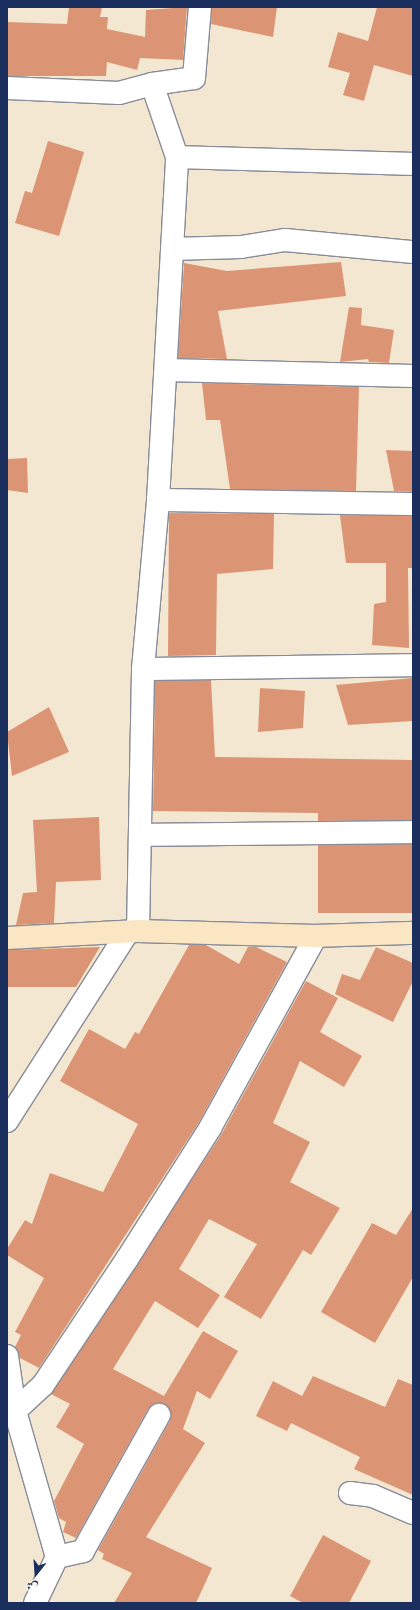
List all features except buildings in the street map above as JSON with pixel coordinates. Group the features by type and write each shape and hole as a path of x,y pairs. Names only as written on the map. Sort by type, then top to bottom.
{"street":[{"path":"7,88 119,93 152,84 194,78 200,7"},
{"path":"7,1121 132,932 142,835 143,669 158,500 177,156 152,84"},
{"path":"177,156 413,164"},
{"path":"172,249 241,247 285,240 413,252"},
{"path":"166,370 413,376"},
{"path":"158,500 413,504"},
{"path":"143,669 413,665"},
{"path":"142,835 413,832"},
{"path":"7,938 132,932 316,936 413,933"},
{"path":"11,1411 43,1385 131,1252 210,1128 316,936"},
{"path":"7,1356 11,1411 57,1557 35,1603"},
{"path":"57,1557 83,1551 159,1415"},
{"path":"350,1493 378,1498 413,1513"}]}
